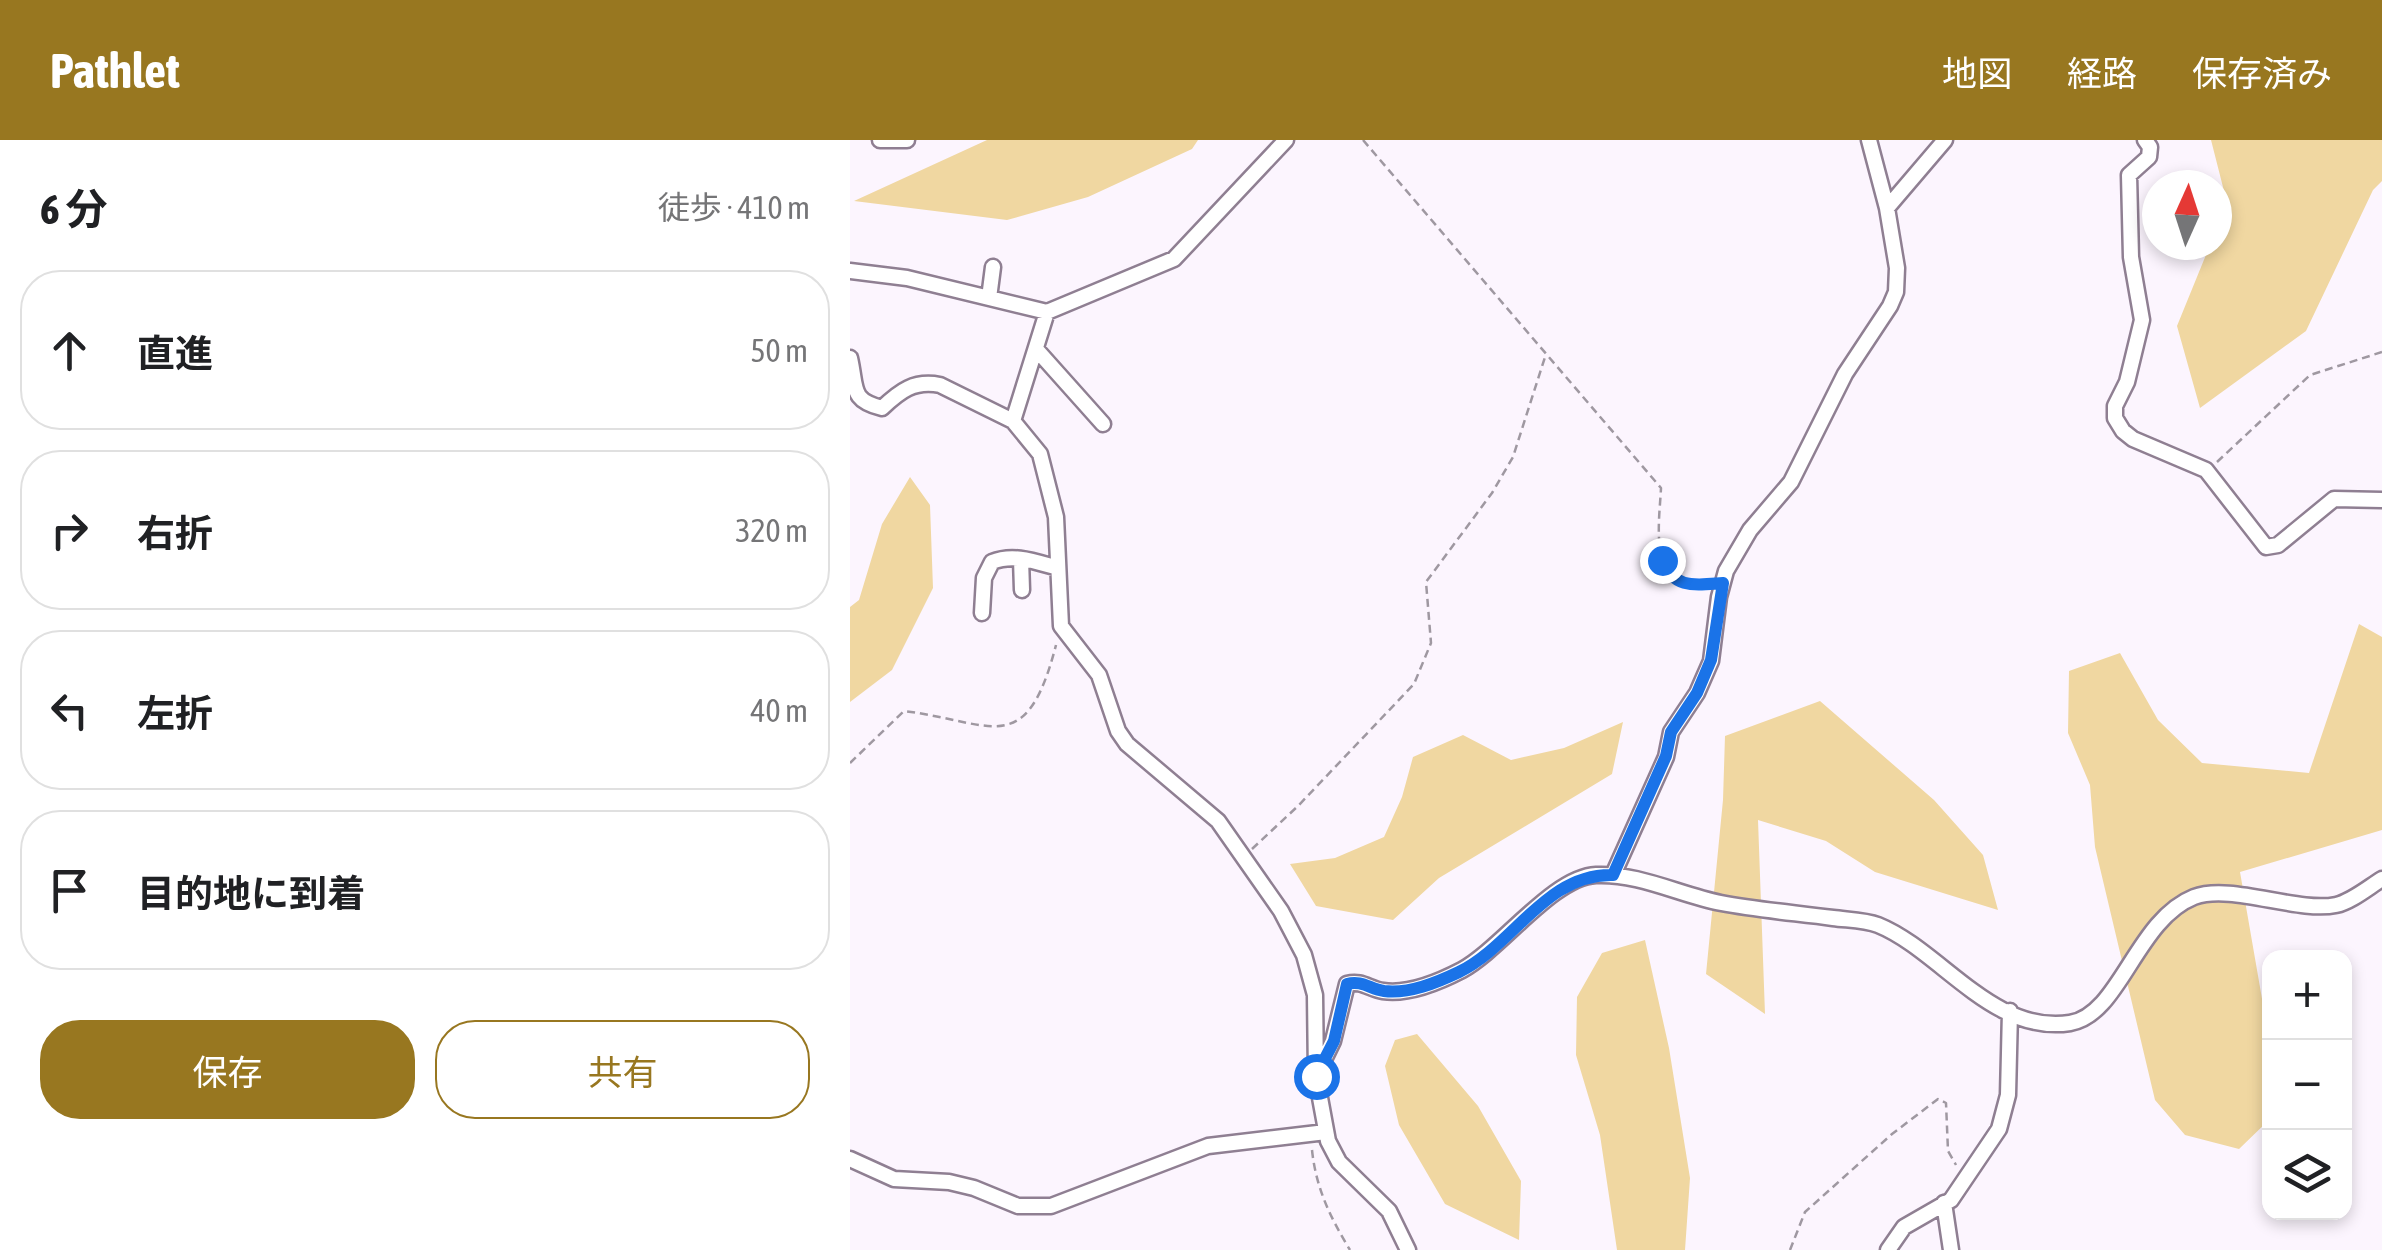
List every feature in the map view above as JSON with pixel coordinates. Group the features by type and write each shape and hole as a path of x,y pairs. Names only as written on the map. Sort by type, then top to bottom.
{"street":[{"path":"880,140 907,140"},
{"path":"852,275 907,278 1047,312 1174,258 1286,140"},
{"path":"1613,875 1666,756 1671,732 1697,693 1711,660 1726,571 1750,530 1791,482 1845,374 1896,292 1897,268 1887,208 1869,140"},
{"path":"1887,208 1944,140"},
{"path":"2146,140 2151,152 2129,176 2130,257 2142,320 2127,382 2115,406 2115,418 2123,431 2206,470 2266,546 2278,545 2334,499 2382,500"},
{"path":"989,298 993,266"},
{"path":"1014,421 1047,312"},
{"path":"1036,350 1102,424"},
{"path":"850,358 856,396 862,403 882,408 904,388 928,382 940,385 1014,421 1040,454 1056,517 1061,626 1099,674 1118,731 1127,744 1218,821 1281,911 1304,955 1315,996 1318,1134 1339,1162 1388,1212 1408,1250"},
{"path":"982,613 984,578 992,562 1022,559 1058,568"},
{"path":"1022,559 1022,590"},
{"path":"1316,1076 1334,1041 1347,984 1358,981 1380,991 1402,992 1431,984 1480,959 1550,897 1580,878 1613,875 1720,902 1874,923 1963,985 2010,1012 2051,1023 2073,1023 2099,1006 2146,935 2169,910 2196,896 2339,905 2382,879"},
{"path":"1888,1250 1904,1227 1950,1200 2003,1118 2008,1096 2010,1012"},
{"path":"850,1159 894,1179 949,1182 1018,1206 1051,1206 1208,1146 1318,1134"},
{"path":"1944,1203 1951,1250"}],"path":[{"path":"1363,140 1661,488 1662,560 1668,575 1684,585 1723,583"},
{"path":"2206,470 2310,376 2382,352"},
{"path":"1243,857 1298,806 1414,684 1431,643 1426,582 1513,458 1546,354"},
{"path":"850,763 904,712 974,726 1016,722 1030,710 1046,684 1061,626"},
{"path":"1790,1250 1805,1212 1892,1134 1938,1100 1946,1103 1948,1151 1964,1178"},
{"path":"1318,1134 1315,1178 1328,1214 1350,1250"}],"shaded area":[{"path":"987,140 1198,140 1192,149 1088,197 1007,220 854,201"},
{"path":"2211,140 2382,140 2382,181 2373,190 2306,331 2200,408 2177,326 2204,260 2232,260 2232,170 2219,170"},
{"path":"910,477 930,505 933,588 892,670 850,702 850,607 859,600 882,524"},
{"path":"2359,624 2382,637 2382,830 2240,872 2262,999 2262,1127 2239,1149 2185,1135 2155,1100 2095,847 2090,785 2068,733 2069,671 2120,653 2158,720 2202,763 2309,773"},
{"path":"1820,701 1934,800 1983,855 1998,910 1875,872 1826,841 1758,820 1765,1014 1706,974 1723,800 1725,736"},
{"path":"1623,722 1612,774 1439,878 1393,920 1316,906 1290,864 1335,858 1384,837 1402,797 1413,757 1463,735 1511,760 1564,748"},
{"path":"1645,940 1669,1048 1690,1178 1685,1250 1617,1250 1600,1135 1576,1055 1577,997 1602,953"},
{"path":"1417,1034 1478,1106 1521,1181 1519,1240 1445,1204 1399,1125 1385,1066 1395,1040"}],"route":[{"path":"1316,1076 1334,1041 1347,984 1358,981 1380,991 1402,992 1431,984 1480,959 1550,897 1580,878 1613,875 1666,756 1671,732 1697,693 1711,660 1723,583 1684,585 1668,575 1662,560"}]}
